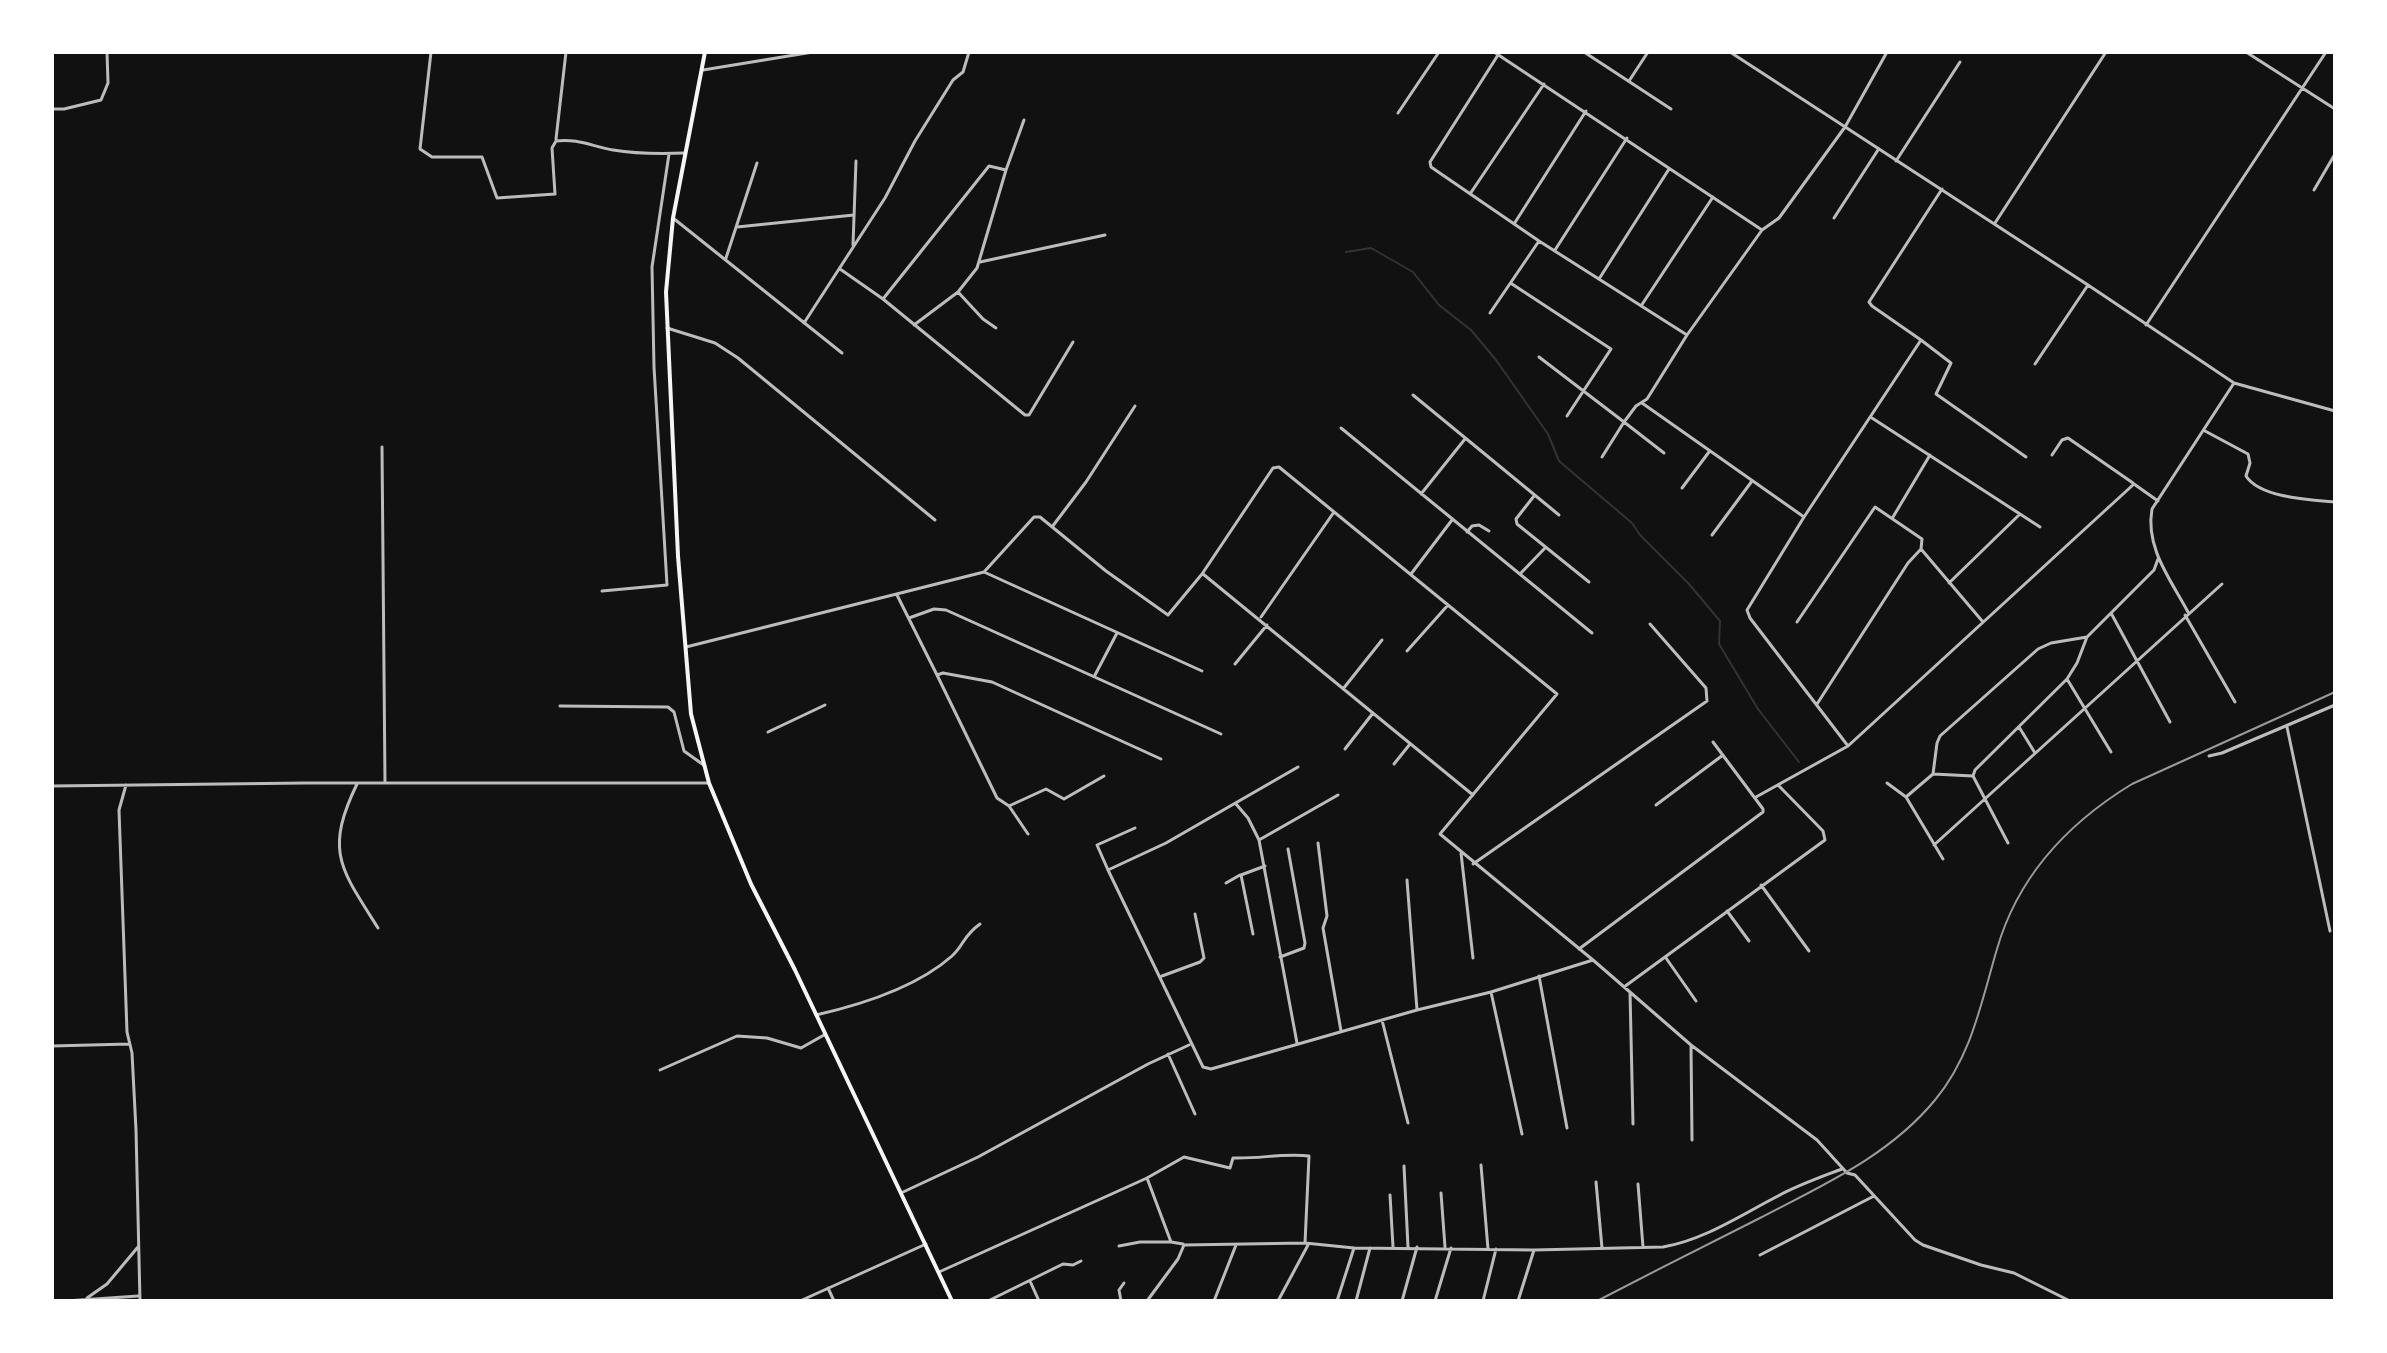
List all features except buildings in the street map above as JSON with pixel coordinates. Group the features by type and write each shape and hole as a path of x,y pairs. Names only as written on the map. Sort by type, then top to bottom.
{"highway":[{"path":"705,52 673,218 668,263 667,328 684,648 691,714 709,783 751,884 826,1034 952,1301"}],"street":[{"path":"52,109 101,100 108,83 107,52"},
{"path":"431,52 420,149 432,157 482,157 497,198 555,194 552,148 556,141 566,52"},
{"path":"702,70 813,52"},
{"path":"804,323 885,198 915,141 953,80 963,72 969,52"},
{"path":"1398,113 1439,52"},
{"path":"1584,52 1671,109"},
{"path":"1629,81 1648,52"},
{"path":"1730,52 1995,223 2234,383 2335,411"},
{"path":"1602,457 1636,406 1647,399 1687,335 1762,230 1779,218 1845,127 1887,52"},
{"path":"1995,223 2106,52"},
{"path":"2246,52 2335,109"},
{"path":"2146,325 2326,52"},
{"path":"1687,335 1539,241 1431,167 1430,162 1496,54 1762,230"},
{"path":"1896,161 1960,62"},
{"path":"1470,194 1544,84"},
{"path":"1514,224 1586,111"},
{"path":"913,325 958,292 980,262 1024,120"},
{"path":"1555,251 1627,138"},
{"path":"556,141 571,140 617,151 685,153"},
{"path":"1834,218 1878,150"},
{"path":"602,591 667,585 651,280 669,154"},
{"path":"2314,190 2335,154"},
{"path":"852,248 856,161"},
{"path":"726,258 757,163"},
{"path":"883,299 989,166 1006,170"},
{"path":"1599,279 1669,169"},
{"path":"1942,189 1869,302 1951,363 1936,394 2026,457"},
{"path":"1641,306 1713,197"},
{"path":"737,227 854,215"},
{"path":"673,218 842,353"},
{"path":"980,262 1105,235"},
{"path":"1490,313 1539,241"},
{"path":"840,269 883,299 1025,415 1029,415 1073,342"},
{"path":"1512,284 1610,348 1611,352 1567,416"},
{"path":"2035,364 2088,285"},
{"path":"958,292 983,319 996,328"},
{"path":"667,328 715,343 738,358 935,520"},
{"path":"1848,746 1747,610 1804,517 1921,340"},
{"path":"1539,357 1664,453"},
{"path":"2234,383 2152,509 2150,523 2158,559 2235,702"},
{"path":"1413,395 1559,515"},
{"path":"1642,403 1804,517"},
{"path":"1052,527 1086,482 1135,406"},
{"path":"1872,418 2040,527"},
{"path":"1341,428 1592,633"},
{"path":"2205,431 2248,454 2250,463 2245,473 2250,482 2288,497 2335,502"},
{"path":"2052,455 2062,440 2068,438 2158,501"},
{"path":"1421,494 1465,439"},
{"path":"382,447 385,783"},
{"path":"1682,488 1709,452"},
{"path":"1892,518 1930,455"},
{"path":"684,648 984,572 1034,517 1040,517 1106,571 1168,615 1202,574 1273,468 1279,467 1557,694 1440,834 1691,1045 1817,1140 1842,1169 1855,1175 1923,1245 2014,1273 2070,1301"},
{"path":"1712,535 1752,481"},
{"path":"1756,797 1848,746 2134,484"},
{"path":"1534,496 1516,521 1589,582"},
{"path":"1797,622 1871,509 1877,507 1922,539 1921,549 1908,563 1817,704"},
{"path":"1260,619 1334,512"},
{"path":"1949,583 2020,514"},
{"path":"1411,574 1452,520"},
{"path":"1467,532 1472,526 1479,525 1489,531"},
{"path":"1520,574 1546,547"},
{"path":"1921,549 1983,622"},
{"path":"2008,843 1973,776 1977,767 2067,679 2087,637 2154,570 2158,559"},
{"path":"984,572 1202,671"},
{"path":"1202,574 1473,795"},
{"path":"1934,845 2222,584"},
{"path":"897,595 997,798 1009,806 1028,834"},
{"path":"1407,651 1448,605"},
{"path":"909,618 934,609 946,610 1221,734"},
{"path":"2111,613 2170,722"},
{"path":"1473,864 1707,701 1706,688 1650,624"},
{"path":"1235,664 1267,625"},
{"path":"1095,675 1117,633"},
{"path":"1906,797 1933,774 1940,736 1968,710 2038,649 2051,643 2087,637"},
{"path":"1343,689 1382,640"},
{"path":"937,675 952,674 992,682 1161,759"},
{"path":"2067,679 2111,752"},
{"path":"768,732 825,705"},
{"path":"2209,756 2335,705"},
{"path":"560,706 668,707 674,712 684,751 705,766"},
{"path":"1345,749 1373,713"},
{"path":"2019,727 2035,753"},
{"path":"2287,727 2330,931"},
{"path":"1579,950 1761,814 1763,809 1756,797 1713,742"},
{"path":"1394,764 1410,744"},
{"path":"1656,805 1723,755"},
{"path":"1108,870 1166,843 1298,767"},
{"path":"1933,774 1973,776"},
{"path":"1009,806 1046,789 1064,799 1104,776"},
{"path":"52,786 709,783"},
{"path":"1887,783 1906,797 1943,859"},
{"path":"357,784 346,814 338,853 341,865 378,928"},
{"path":"66,1301 140,1298 136,1130 124,973 119,810 126,785"},
{"path":"1624,987 1823,842 1826,836 1779,786"},
{"path":"1259,840 1338,795"},
{"path":"1236,804 1248,818 1259,840 1297,1043"},
{"path":"1135,828 1097,845 1190,1045 1201,1066 1211,1069 1491,992 1593,960"},
{"path":"1318,843 1327,916 1323,928 1341,1031"},
{"path":"1280,957 1304,948 1305,943 1288,849"},
{"path":"1461,853 1473,958"},
{"path":"1226,883 1265,866"},
{"path":"1241,875 1253,934"},
{"path":"1407,880 1417,1010"},
{"path":"1761,885 1809,951"},
{"path":"1727,911 1749,941"},
{"path":"1160,976 1204,958 1195,914"},
{"path":"816,1015 849,1008 915,980 953,955 967,934 980,924"},
{"path":"1666,958 1696,1001"},
{"path":"1539,976 1567,1128"},
{"path":"1491,992 1522,1134"},
{"path":"1630,992 1633,1124"},
{"path":"1382,1020 1408,1123"},
{"path":"660,1070 737,1036 767,1038 801,1048 826,1034"},
{"path":"52,1046 129,1044"},
{"path":"901,1193 978,1157 1190,1045"},
{"path":"1691,1045 1692,1140"},
{"path":"1168,1054 1195,1114"},
{"path":"939,1272 1147,1178 1184,1157 1230,1168 1233,1158 1309,1156 1306,1244 1278,1301"},
{"path":"1481,1165 1488,1249"},
{"path":"1404,1166 1408,1247"},
{"path":"1119,1246 1171,1242 1184,1245 1306,1244 1354,1248 1534,1250 1683,1244 1782,1193 1842,1169"},
{"path":"1147,1178 1171,1242"},
{"path":"1596,1182 1602,1248"},
{"path":"1638,1184 1643,1247"},
{"path":"1441,1193 1445,1247"},
{"path":"1390,1195 1393,1248"},
{"path":"1760,1255 1874,1196"},
{"path":"800,1301 926,1244"},
{"path":"1147,1301 1178,1259 1184,1245"},
{"path":"1214,1301 1236,1245"},
{"path":"87,1298 107,1284 138,1246"},
{"path":"1402,1301 1417,1247"},
{"path":"1337,1301 1354,1248"},
{"path":"1356,1301 1370,1248"},
{"path":"1435,1301 1451,1248"},
{"path":"1483,1301 1496,1249"},
{"path":"1518,1301 1534,1250"},
{"path":"988,1301 1063,1264 1073,1265 1081,1261"},
{"path":"1030,1281 1039,1301"},
{"path":"1121,1301 1119,1290 1124,1283"},
{"path":"828,1288 834,1301"}],"waterway":[{"path":"1346,252 1371,248 1413,272 1439,305 1471,330 1548,434 1559,461 1632,523 1720,621 1719,644 1758,709 1799,762"}],"railway":[{"path":"1597,1301 1831,1181 1897,1137 1917,1120 1948,1083 1974,1028 2006,923 2032,875 2067,834 2132,784 2335,692"}]}
